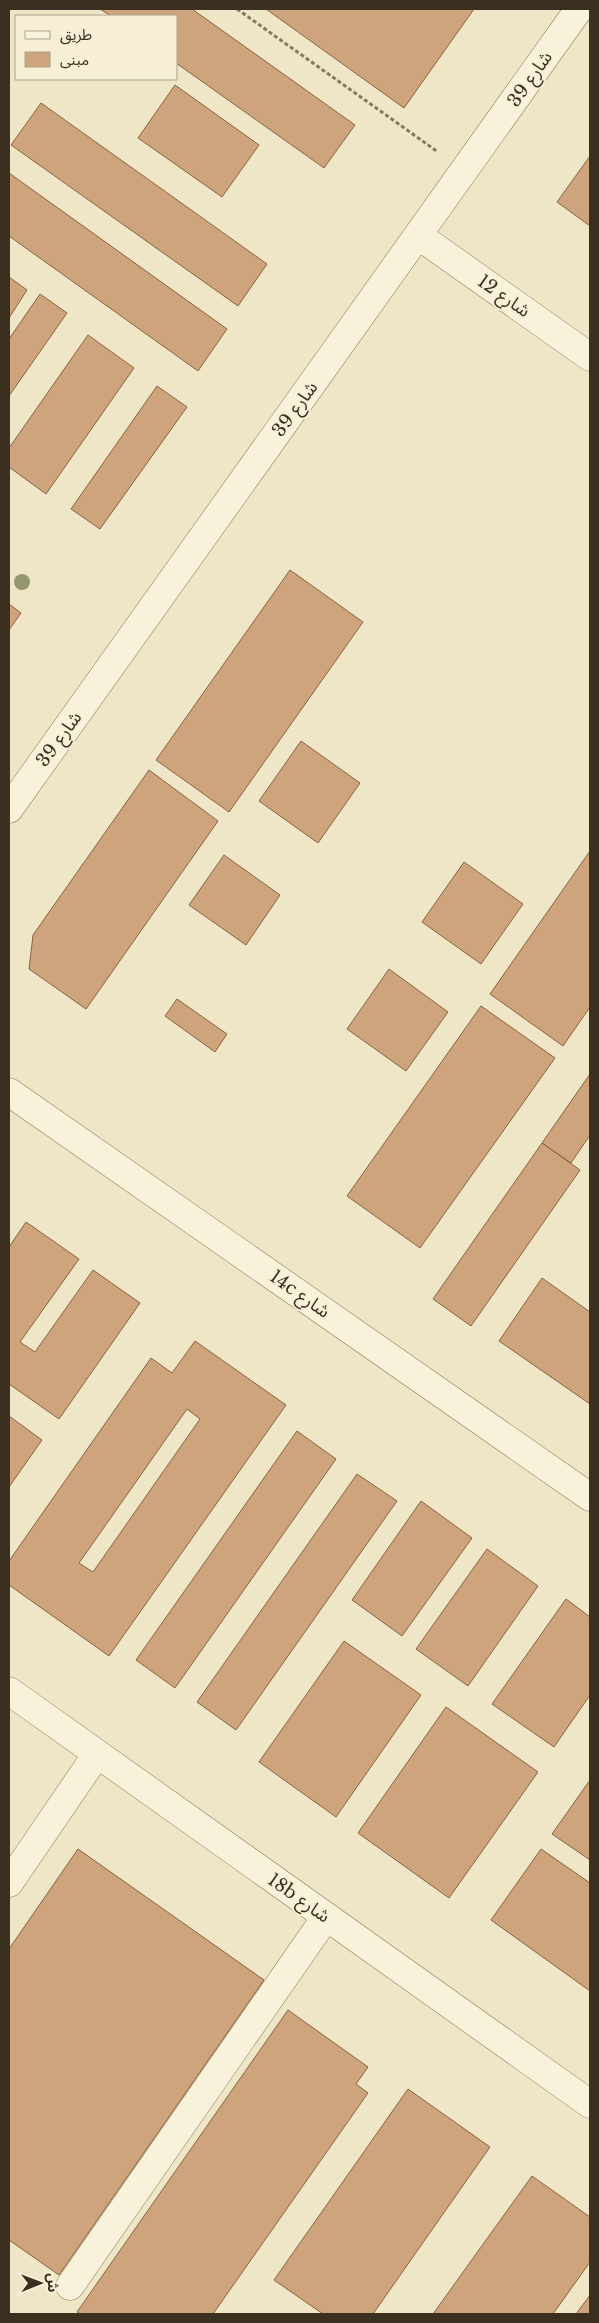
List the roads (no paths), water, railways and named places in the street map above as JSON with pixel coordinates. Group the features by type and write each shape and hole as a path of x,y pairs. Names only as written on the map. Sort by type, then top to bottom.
{"street":[{"name":"شارع 39","path":"9,809 580,9"},
{"name":"شارع 12","path":"418,236 590,357"},
{"name":"14c شارع","path":"9,1092 590,1497"},
{"name":"18b شارع","path":"9,1691 590,2104"},
{"path":"9,1883 97,1754"},
{"path":"70,2286 326,1917"}]}
